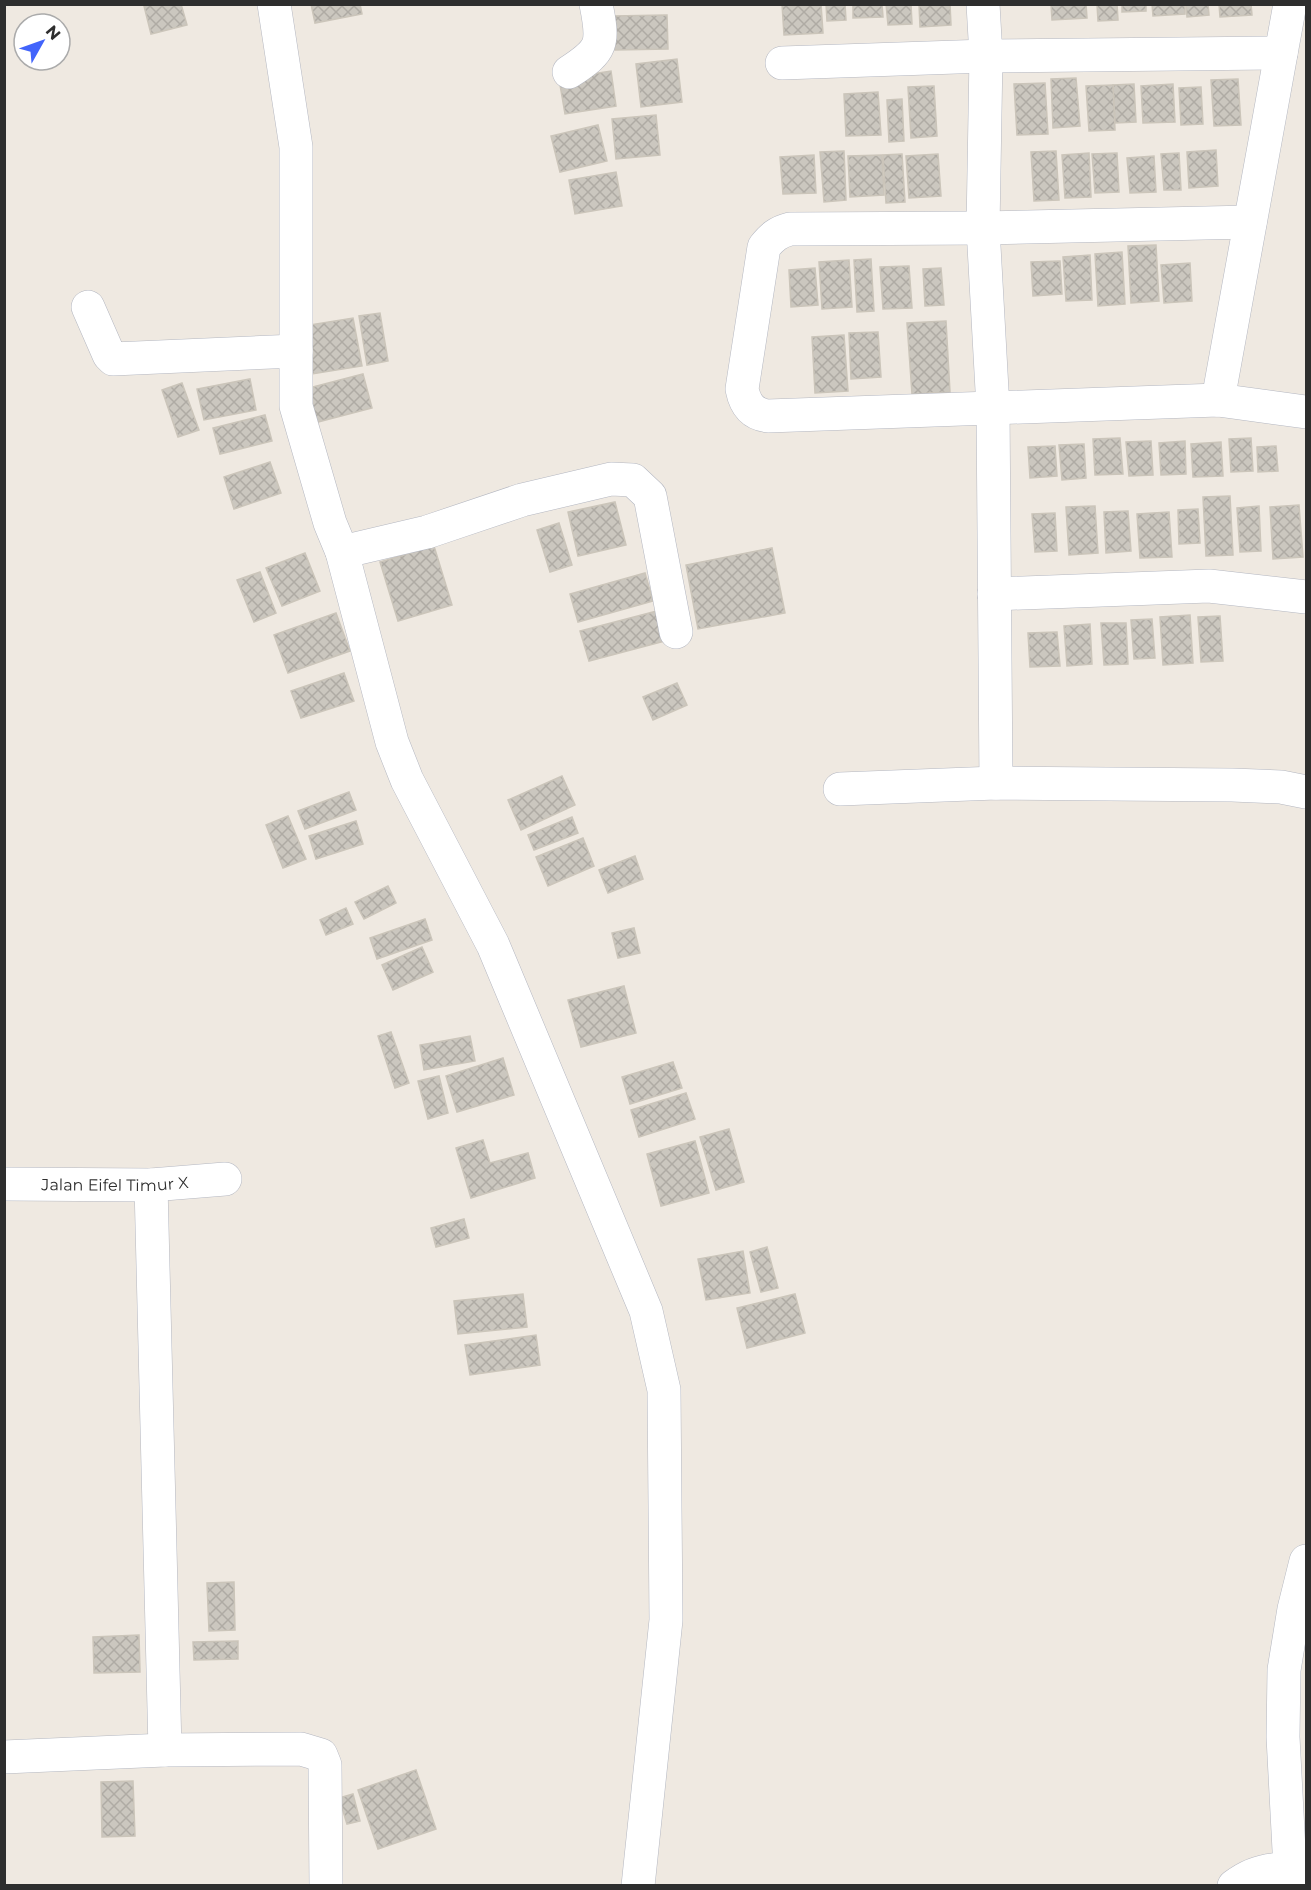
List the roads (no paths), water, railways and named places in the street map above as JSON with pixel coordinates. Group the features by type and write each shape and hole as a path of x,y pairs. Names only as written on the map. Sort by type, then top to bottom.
{"street":[{"path":"274,4 296,147 296,406 330,523 342,552 392,742 407,780 493,945 521,1011 646,1311 664,1389 666,1620 638,1886"},
{"path":"569,72 589,59 597,49 600,37 596,4"},
{"path":"983,4 986,56 983,228 993,408 996,783"},
{"path":"1218,400 1290,4"},
{"path":"782,63 986,56 1281,53"},
{"path":"1250,222 983,228 790,229 772,237 764,247 742,389 745,401 759,415 768,416 1218,400 1306,412"},
{"path":"88,308 109,355 113,358 296,351"},
{"path":"342,552 427,532 522,500 611,479 633,480 650,496 676,632"},
{"path":"994,594 1209,586 1306,597"},
{"path":"840,789 996,783 1232,785 1281,787 1306,792"},
{"name":"Jalan Eifel Timur X","path":"4,1184 151,1185 225,1179"},
{"path":"151,1185 165,1750"},
{"path":"1234,1886 1252,1874 1271,1869 1298,1870 1282,1737 1284,1670 1294,1609 1306,1561"},
{"path":"4,1757 165,1750 302,1749 321,1755 325,1764 326,1886"}]}
